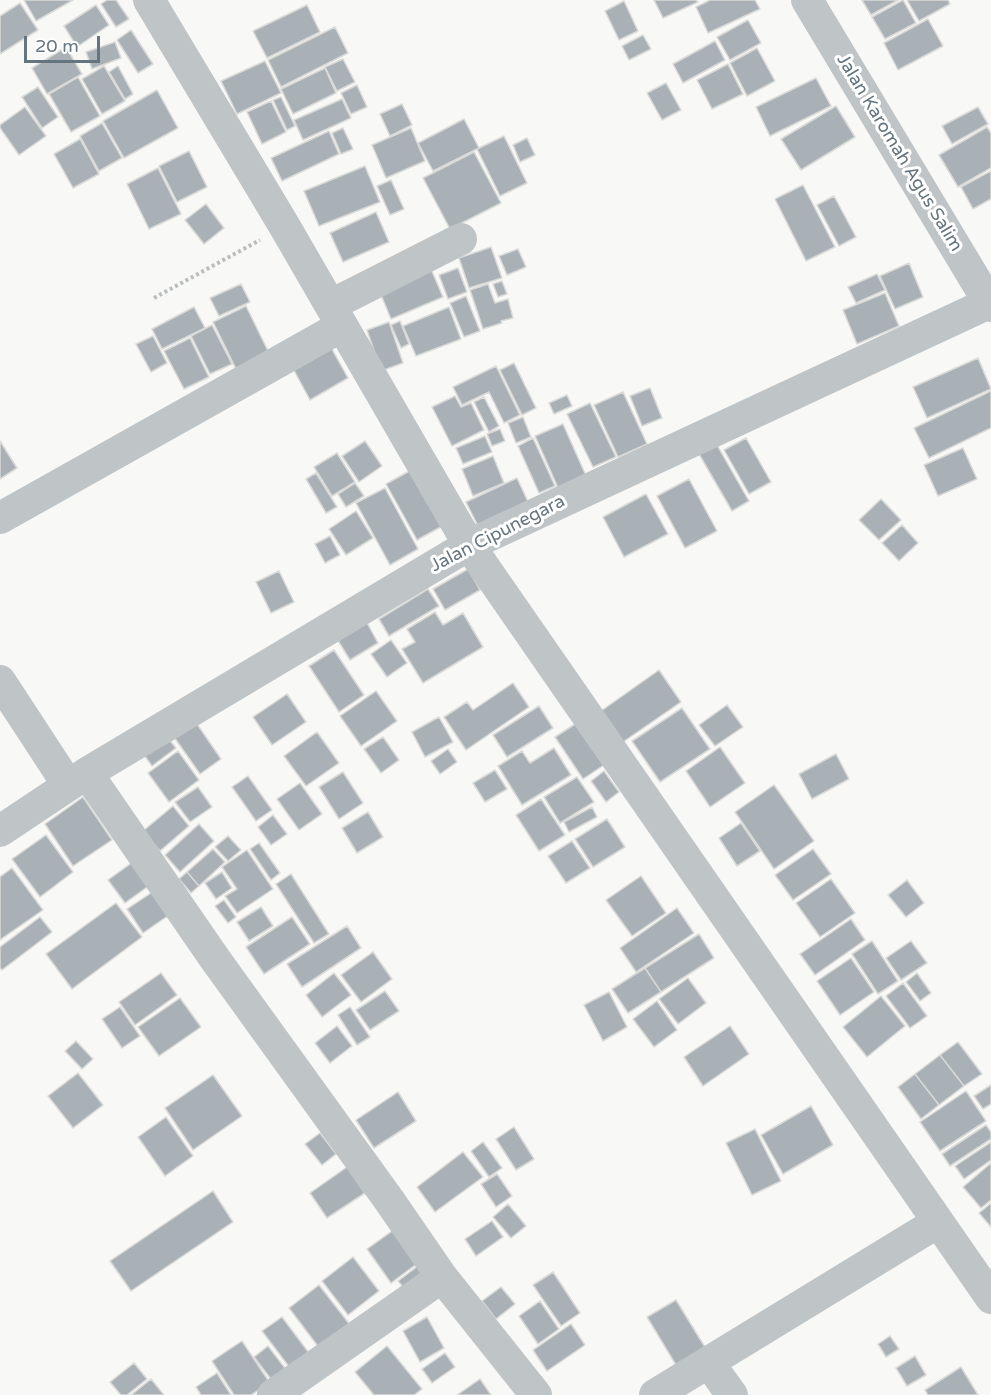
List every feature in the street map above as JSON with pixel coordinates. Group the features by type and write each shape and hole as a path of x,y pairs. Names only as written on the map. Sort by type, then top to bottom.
{"street":[{"path":"149,0 285,227 469,545 991,1298"},
{"name":"Jalan Karomah Agus Salim","path":"807,0 990,303"},
{"path":"0,518 461,239"},
{"name":"Jalan Cipunegara","path":"0,831 77,779 469,545 990,303"},
{"path":"0,681 215,959 442,1277 536,1395"},
{"path":"656,1395 938,1222"},
{"path":"273,1395 442,1277"},
{"path":"709,1363 732,1395"}],"path":[{"path":"154,298 285,227"}],"building":[{"path":"24,0 73,0 36,21"},
{"path":"107,0 116,0 129,19 116,27 101,4"},
{"path":"654,0 696,0 698,2 663,18"},
{"path":"710,0 755,0 760,9 708,33 696,7"},
{"path":"862,0 898,0 871,15"},
{"path":"903,0 916,23 885,39 872,17"},
{"path":"907,0 948,0 950,4 919,21"},
{"path":"624,1 638,31 619,40 605,11"},
{"path":"20,3 38,30 0,54 0,16"},
{"path":"96,5 109,25 77,47 64,26"},
{"path":"307,5 320,32 267,58 253,31"},
{"path":"928,19 943,46 898,70 884,43"},
{"path":"748,20 761,43 730,60 717,37"},
{"path":"335,27 348,53 281,87 268,60"},
{"path":"131,30 153,64 138,73 117,40"},
{"path":"643,35 651,49 629,60 622,46"},
{"path":"715,41 725,60 683,83 673,64"},
{"path":"115,42 121,58 92,69 86,52"},
{"path":"66,47 82,74 47,94 32,68"},
{"path":"757,48 775,81 747,96 730,63"},
{"path":"343,59 355,82 337,91 325,67"},
{"path":"265,61 281,93 237,114 221,81"},
{"path":"728,64 743,94 712,109 697,80"},
{"path":"104,66 125,101 102,114 82,79"},
{"path":"118,66 133,94 125,99 109,72"},
{"path":"325,68 336,93 293,114 281,89"},
{"path":"78,77 100,116 71,132 49,94"},
{"path":"816,78 831,106 770,136 756,107"},
{"path":"666,83 681,110 662,120 647,93"},
{"path":"357,85 367,107 351,114 341,93"},
{"path":"38,87 58,117 42,128 22,97"},
{"path":"157,90 178,128 124,158 103,121"},
{"path":"281,97 295,126 287,130 273,100"},
{"path":"342,99 351,118 303,140 294,120"},
{"path":"271,101 286,132 262,144 247,112"},
{"path":"402,104 412,125 390,136 380,114"},
{"path":"836,106 855,137 801,170 781,139"},
{"path":"25,107 46,136 19,155 0,125"},
{"path":"978,107 988,124 952,144 942,126"},
{"path":"464,119 479,148 433,171 418,143"},
{"path":"102,123 122,158 99,171 80,136"},
{"path":"987,127 991,133 991,168 958,187 939,155"},
{"path":"343,128 353,149 341,154 332,133"},
{"path":"411,128 425,161 386,178 372,145"},
{"path":"329,131 339,154 282,181 271,158"},
{"path":"504,136 527,183 500,196 477,149"},
{"path":"527,138 535,155 520,162 513,145"},
{"path":"80,139 99,174 73,188 54,154"},
{"path":"189,151 207,187 177,202 159,166"},
{"path":"474,152 501,203 450,229 423,178"},
{"path":"365,166 380,202 319,226 304,191"},
{"path":"158,168 181,214 149,229 127,184"},
{"path":"991,171 991,199 973,209 961,187"},
{"path":"391,180 404,209 390,215 377,186"},
{"path":"803,185 835,247 806,261 775,199"},
{"path":"834,196 856,237 839,246 817,205"},
{"path":"206,204 224,228 204,244 185,220"},
{"path":"376,212 389,242 343,262 330,233"},
{"path":"491,247 502,278 469,288 459,258"},
{"path":"518,249 526,267 507,275 499,256"},
{"path":"909,263 923,297 895,309 880,276"},
{"path":"458,268 467,292 448,299 439,275"},
{"path":"431,269 443,297 391,319 379,290"},
{"path":"877,274 885,290 856,303 848,287"},
{"path":"502,281 507,294 498,297 493,284"},
{"path":"241,284 250,302 219,316 210,298"},
{"path":"488,284 495,303 508,299 513,318 483,329 470,290"},
{"path":"885,293 899,326 857,344 843,310"},
{"path":"466,296 480,331 464,337 450,303"},
{"path":"246,306 270,355 237,371 213,322"},
{"path":"194,307 205,328 162,349 152,329"},
{"path":"449,307 461,339 416,356 403,326"},
{"path":"400,321 409,344 401,348 391,325"},
{"path":"389,322 403,363 381,371 367,330"},
{"path":"212,325 232,364 210,374 191,336"},
{"path":"153,336 167,363 151,372 136,344"},
{"path":"190,338 209,377 184,389 164,351"},
{"path":"328,342 348,378 310,400 290,363"},
{"path":"978,358 991,389 927,418 913,387"},
{"path":"514,363 536,408 522,415 500,370"},
{"path":"496,366 520,415 504,423 489,392 462,405 453,387"},
{"path":"650,388 662,418 642,426 630,396"},
{"path":"991,391 991,428 929,458 914,428"},
{"path":"623,392 647,444 618,457 594,405"},
{"path":"567,395 572,406 554,414 549,403"},
{"path":"455,396 461,407 471,403 484,430 452,446 432,407"},
{"path":"484,397 499,426 489,432 474,402"},
{"path":"590,403 616,457 593,467 567,414"},
{"path":"523,417 531,437 516,443 508,423"},
{"path":"563,424 587,478 559,490 535,436"},
{"path":"500,429 505,441 492,446 487,434"},
{"path":"485,436 492,452 463,464 456,448"},
{"path":"533,438 555,486 539,493 518,446"},
{"path":"746,438 771,482 749,494 724,450"},
{"path":"0,441 17,468 0,479"},
{"path":"365,441 382,466 359,482 342,456"},
{"path":"717,445 749,501 732,511 699,454"},
{"path":"963,448 977,479 938,496 924,465"},
{"path":"337,453 355,482 332,496 314,467"},
{"path":"493,456 504,483 473,496 462,469"},
{"path":"415,468 446,524 417,540 386,484"},
{"path":"316,473 337,507 326,513 306,479"},
{"path":"517,478 530,506 480,530 466,502"},
{"path":"689,479 717,531 685,548 657,496"},
{"path":"355,483 364,496 346,507 338,494"},
{"path":"385,488 418,549 390,565 356,503"},
{"path":"646,494 668,534 624,557 603,517"},
{"path":"881,499 901,520 879,540 859,520"},
{"path":"356,511 373,538 346,555 329,529"},
{"path":"902,525 918,543 899,561 882,543"},
{"path":"330,536 340,555 325,563 315,544"},
{"path":"468,569 480,590 445,610 433,589"},
{"path":"279,571 294,602 271,613 256,582"},
{"path":"428,589 439,606 389,636 379,619"},
{"path":"435,612 443,625 463,613 483,647 423,683 402,649 415,642 407,629"},
{"path":"366,621 378,643 350,660 337,639"},
{"path":"391,640 407,663 387,677 371,654"},
{"path":"334,650 364,695 339,712 309,666"},
{"path":"659,670 681,702 623,742 601,711"},
{"path":"513,683 529,707 466,750 444,717 467,702 473,710"},
{"path":"376,691 397,721 361,746 340,716"},
{"path":"287,694 306,722 272,745 253,717"},
{"path":"727,705 743,727 715,746 699,725"},
{"path":"539,706 553,728 507,757 493,735"},
{"path":"682,708 710,749 660,782 632,741"},
{"path":"439,717 453,742 425,757 412,732"},
{"path":"195,721 221,759 200,774 174,737"},
{"path":"580,721 607,763 583,779 555,737"},
{"path":"317,732 339,763 306,786 284,756"},
{"path":"167,737 176,748 152,766 144,755"},
{"path":"383,737 399,760 381,773 364,749"},
{"path":"720,747 745,783 710,807 686,771"},
{"path":"554,748 571,775 522,805 498,766 522,751 530,763"},
{"path":"448,749 457,762 440,774 431,761"},
{"path":"178,751 199,780 169,802 148,773"},
{"path":"836,754 849,779 812,799 799,774"},
{"path":"495,770 507,789 485,802 473,783"},
{"path":"604,771 619,792 606,802 591,781"},
{"path":"343,772 363,803 339,819 319,787"},
{"path":"248,776 272,810 256,821 232,787"},
{"path":"577,777 594,802 560,823 544,797"},
{"path":"300,783 322,814 299,830 277,799"},
{"path":"774,785 814,841 774,869 735,812"},
{"path":"198,787 212,807 190,822 175,802"},
{"path":"83,797 112,840 73,866 45,824"},
{"path":"541,799 565,835 539,851 516,815"},
{"path":"173,806 189,826 160,851 143,831"},
{"path":"592,807 597,817 569,832 564,822"},
{"path":"368,812 383,837 357,853 342,828"},
{"path":"273,815 287,834 271,845 258,827"},
{"path":"607,819 625,847 593,867 575,839"},
{"path":"741,823 760,851 737,866 719,838"},
{"path":"199,824 214,841 180,872 165,855"},
{"path":"46,835 73,872 40,897 12,859"},
{"path":"228,836 241,850 228,861 215,847"},
{"path":"572,841 590,868 566,883 548,856"},
{"path":"259,843 280,873 271,880 250,849"},
{"path":"213,849 225,862 199,886 187,872"},
{"path":"813,849 831,874 793,900 775,875"},
{"path":"247,850 273,889 237,913 225,896 237,889 222,867"},
{"path":"137,859 154,882 125,903 108,880"},
{"path":"12,868 43,910 0,940 0,877"},
{"path":"187,872 199,886 191,893 179,879"},
{"path":"222,872 232,888 216,899 205,883"},
{"path":"291,874 329,934 314,943 276,884"},
{"path":"641,876 666,913 632,936 606,900"},
{"path":"831,879 855,913 820,937 796,903"},
{"path":"907,880 924,903 906,917 888,895"},
{"path":"160,887 175,911 143,933 127,909"},
{"path":"224,900 236,917 228,923 215,906"},
{"path":"116,903 142,937 72,989 46,954"},
{"path":"261,907 273,926 249,941 237,922"},
{"path":"677,908 694,933 636,972 620,948"},
{"path":"40,917 52,932 2,970 0,968 0,947"},
{"path":"292,917 310,944 264,974 246,947"},
{"path":"851,919 865,940 815,975 800,954"},
{"path":"347,926 361,948 302,987 287,964"},
{"path":"699,934 714,958 661,992 645,968"},
{"path":"872,941 898,981 878,994 852,954"},
{"path":"911,941 927,963 901,980 886,958"},
{"path":"373,952 392,979 361,1002 341,975"},
{"path":"851,958 874,992 840,1015 817,981"},
{"path":"645,968 661,992 628,1013 612,989"},
{"path":"161,973 177,995 135,1025 119,1002"},
{"path":"334,973 351,995 322,1017 306,995"},
{"path":"917,973 931,993 920,1001 906,982"},
{"path":"688,978 706,1003 678,1024 659,999"},
{"path":"903,983 927,1016 910,1028 886,996"},
{"path":"385,991 399,1011 370,1030 356,1010"},
{"path":"609,992 627,1027 603,1041 584,1005"},
{"path":"881,996 905,1026 867,1057 843,1027"},
{"path":"180,998 201,1027 159,1056 138,1027"},
{"path":"657,1001 677,1030 654,1047 633,1019"},
{"path":"120,1007 140,1036 122,1048 102,1019"},
{"path":"350,1007 370,1037 357,1045 338,1015"},
{"path":"337,1026 352,1046 330,1063 315,1043"},
{"path":"730,1026 749,1054 703,1086 684,1057"},
{"path":"76,1041 93,1059 82,1069 65,1051"},
{"path":"958,1042 982,1074 964,1086 940,1055"},
{"path":"940,1055 964,1086 939,1105 915,1074"},
{"path":"78,1073 103,1105 73,1128 48,1096"},
{"path":"915,1074 939,1105 921,1119 898,1087"},
{"path":"213,1075 242,1116 193,1150 165,1108"},
{"path":"991,1085 991,1104 983,1109 974,1096"},
{"path":"966,1091 986,1121 940,1151 920,1122"},
{"path":"398,1092 416,1121 374,1148 356,1120"},
{"path":"811,1106 833,1145 783,1174 761,1135"},
{"path":"166,1117 193,1156 165,1176 138,1137"},
{"path":"986,1125 991,1132 991,1139 950,1166 942,1154"},
{"path":"514,1127 534,1159 516,1170 496,1139"},
{"path":"755,1129 781,1181 752,1195 726,1143"},
{"path":"320,1133 336,1154 322,1165 305,1144"},
{"path":"483,1142 502,1168 489,1177 471,1151"},
{"path":"991,1142 991,1160 964,1179 955,1166"},
{"path":"463,1152 483,1177 435,1212 417,1187"},
{"path":"991,1163 991,1200 981,1208 963,1187"},
{"path":"347,1167 365,1193 327,1218 310,1193"},
{"path":"497,1174 512,1196 496,1207 481,1184"},
{"path":"213,1191 233,1222 131,1291 110,1261"},
{"path":"991,1203 991,1227 979,1213"},
{"path":"508,1204 526,1226 511,1238 493,1217"},
{"path":"492,1221 503,1237 476,1256 465,1239"},
{"path":"402,1224 426,1257 391,1283 367,1249"},
{"path":"353,1257 379,1291 348,1315 322,1281"},
{"path":"427,1259 436,1271 408,1293 398,1281"},
{"path":"553,1272 580,1313 561,1326 533,1285"},
{"path":"319,1285 351,1326 320,1349 289,1308"},
{"path":"501,1287 515,1304 496,1319 482,1301"},
{"path":"676,1300 708,1352 679,1370 647,1317"},
{"path":"540,1301 559,1329 538,1344 519,1316"},
{"path":"282,1317 312,1357 293,1372 262,1331"},
{"path":"427,1317 444,1348 420,1362 403,1331"},
{"path":"571,1324 585,1345 547,1371 533,1350"},
{"path":"890,1336 899,1349 886,1357 878,1344"},
{"path":"242,1341 270,1383 251,1395 234,1395 212,1361"},
{"path":"268,1346 291,1376 277,1387 254,1357"},
{"path":"387,1346 422,1389 414,1395 374,1395 355,1372"},
{"path":"445,1353 455,1367 432,1383 422,1369"},
{"path":"915,1356 926,1375 907,1386 896,1368"},
{"path":"134,1363 147,1379 127,1395 121,1395 110,1382"},
{"path":"961,1367 978,1395 928,1395 925,1390"},
{"path":"217,1373 231,1395 201,1395 196,1387"},
{"path":"151,1379 164,1395 131,1395"},
{"path":"480,1379 491,1395 457,1395"}]}
